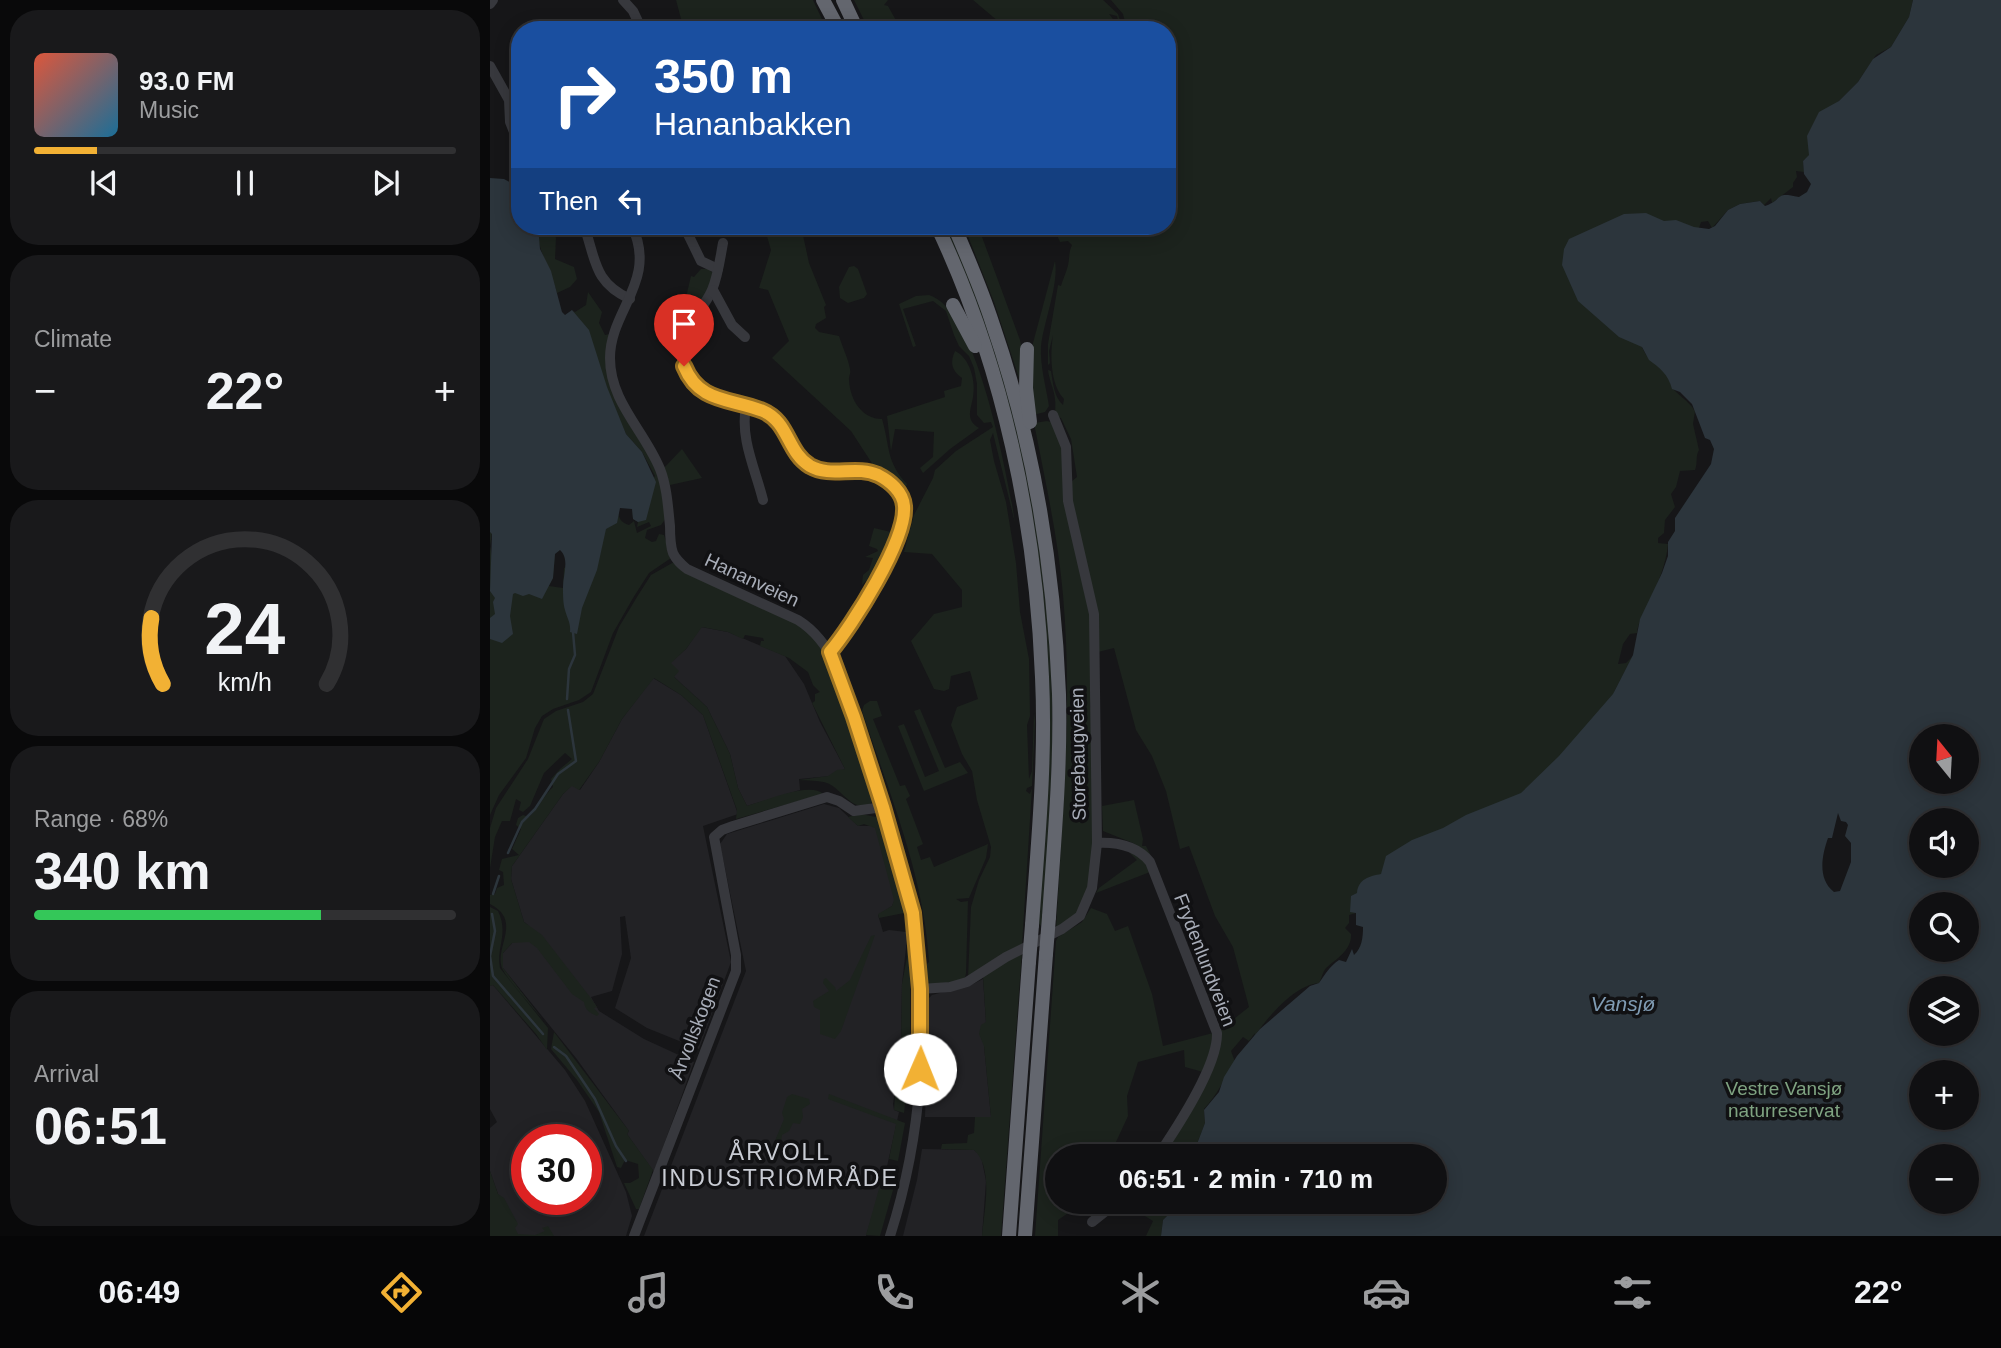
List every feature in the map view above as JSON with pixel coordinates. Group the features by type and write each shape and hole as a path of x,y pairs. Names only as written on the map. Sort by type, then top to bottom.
{"highway":[{"path":"823,0 834,21"},
{"path":"843,0 854,21"},
{"path":"941,235 973,316 1005,421 1025,513 1035,583 1042,678 1042,797 1009,1236"},
{"path":"958,235 993,324 1034,475 1051,579 1059,696 1057,795 1025,1236"},
{"path":"953,304 976,349 996,412 1005,421"},
{"path":"1027,349 1027,405 1037,460 1034,475"}],"street":[{"path":"623,0 638,21"},
{"path":"490,66 511,99"},
{"path":"586,235 598,272 615,290 630,299"},
{"name":"Hananveien","path":"635,235 640,260 636,281 613,339 610,365 623,408 660,470 667,501 671,547 677,560 694,573 798,620 814,631 830,652"},
{"path":"688,235 701,261 718,269"},
{"path":"723,243 713,289 691,319 681,355 693,384 707,393 764,411 777,419 797,454 810,466 825,471 869,472 888,481 902,496 904,511 881,575 856,617 830,652 883,807 913,913 920,989 920,1069 915,1121 890,1236"},
{"path":"713,289 732,325 745,337"},
{"path":"667,307 691,319"},
{"path":"746,406 744,436 763,500"},
{"name":"Storebaugveien","path":"920,989 950,987 967,982 1006,957 1062,929 1080,916 1092,888 1097,843 1094,614 1068,501 1066,447 1053,415"},
{"name":"Årvollskogen","path":"634,1236 736,971 736,955 714,837 733,825 827,797 854,811 883,807"},
{"name":"Frydenlundveien","path":"1097,843 1108,842 1133,848 1150,862 1217,1033 1217,1043 1206,1072 1166,1144"},
{"path":"1092,1222 1102,1214"}],"shaded area":[{"path":"676,0 813,0 823,21 682,21"},
{"path":"854,0 888,0 884,5 888,6 896,21 864,21"},
{"path":"973,0 1103,0 1118,14 1120,21 1117,16 1109,14 1115,21 998,21"},
{"path":"1111,0 1913,0 1909,17 1891,47 1876,55 1858,82 1837,103 1808,157 1803,161 1804,172 1796,171 1793,187 1772,203 1771,198 1764,205 1760,201 1740,204 1728,210 1712,228 1708,221 1701,222 1699,228 1702,232 1642,347 1647,356 1668,376 1673,389 1695,411 1693,424 1699,450 1695,470 1680,471 1676,487 1671,494 1675,507 1665,520 1664,533 1658,538 1658,543 1668,544 1661,574 1637,633 1630,634 1623,644 1618,664 1626,663 1633,656 1614,692 1620,703 1587,740 1362,926 1356,925 1356,913 1349,915 1349,923 1345,928 1351,934 1349,945 1343,954 1326,968 1319,983 1297,991 1254,1037 1255,1033 1249,1041 1243,1037 1231,1051 1235,1062 1204,1109 1205,1123 1197,1144 1167,1144 1185,1113 1220,1030 1249,1007 1233,947 1215,916 1189,846 1180,849 1166,791 1152,756 1136,730 1114,648 1098,652 1099,619 1074,516 1071,482 1077,477 1071,439 1061,418 1056,415 1048,370 1051,371 1056,394 1063,405 1064,399 1059,393 1052,369 1053,335 1048,365 1048,344 1058,285 1061,286 1072,245 1068,241 1060,242 1057,235 1176,235 1176,21 1125,21 1123,14"},
{"path":"555,235 555,259 574,267 577,279 570,287 557,293 538,236"},
{"path":"767,235 803,235 809,263 826,305 826,318 816,324 815,328 819,332 839,336 849,365 852,395 863,412 882,419 892,461 907,484 905,489 877,471 851,431 772,358 789,341 768,290 759,288 771,250"},
{"path":"947,235 952,235 1003,373 1022,447 1041,553 1051,660 1052,767 1047,874 1041,926 1038,923 1036,546"},
{"path":"968,235 981,235 1020,340 1020,381 994,302"},
{"path":"1055,261 1055,280 1041,346 1049,406 1045,412 1033,415 1033,343"},
{"path":"849,267 858,269 867,294 864,298 848,303 840,298 839,287"},
{"path":"701,269 708,269 713,273 711,286 693,312 689,313 683,310 691,276 694,277"},
{"path":"588,292 602,312 599,323 605,335 610,334 609,379 622,413 650,457 661,484 666,518 661,525 647,530 645,538 652,542 656,541 659,534 664,535 671,558 649,573 633,598 613,633 591,692 542,716 535,728 526,758 499,795 490,815 490,546 492,556 555,554 553,578 549,586 563,588 564,568 600,554 602,546 596,539 618,510 624,523 629,525 634,521 637,533 651,526 649,522 637,527 638,522 633,519 632,509 655,476 642,452 626,434 571,310 575,312 586,305"},
{"path":"929,295 946,306 961,327 974,355 985,388 1008,483 1015,523 993,433 990,440 1006,502 1029,659 1029,779 1032,771 1034,713 1035,722 1032,786 1026,791 1030,794 1032,788 1022,945 968,978 971,907 979,880 990,857 991,847 977,800 972,771 951,725 957,707 978,699 970,671 951,676 949,689 934,689 911,641 934,614 962,607 962,590 932,554 904,552 914,515 935,470 956,451 993,427 991,422 984,423 977,415 974,368 969,356 959,346 946,311 933,301 903,309 916,346 913,347 899,304 916,296"},
{"path":"955,351 965,359 973,377 970,418 979,428 923,473 920,468 933,457 934,432 895,429 891,451 887,416 945,397 944,391 961,386 962,378 952,366"},
{"path":"1047,421 1058,430 1091,610 1090,706 1094,723 1091,741 1094,832 1091,881 1086,901 1079,914 1056,929 1066,763 1067,679 1061,573 1034,423"},
{"path":"682,449 702,478 670,485 664,468"},
{"path":"896,492 901,508 899,520 885,556 860,602 868,583 866,581 862,585 863,575 869,570 873,558 865,557 878,551 869,546 874,528 891,532 898,505"},
{"path":"674,562 796,622 818,641 831,665 846,705 874,801 860,806 827,783 799,780 828,776 837,770 845,769 812,703 815,701 815,694 820,692 813,685 808,672 789,658 760,646 763,638 745,635 743,639 728,632 702,627 686,649 671,663 679,671 674,677 707,707 730,754 738,788 747,806 798,791 817,791 823,794 736,819 737,810 703,715 681,695 654,678 622,719 599,762 579,790 572,786 563,794 512,866 511,879 524,922 542,935 590,997 599,1014 597,1016 590,1012 584,1002 572,994 537,948 529,942 512,943 503,953 503,968 547,1025 502,968 505,918 490,904 490,895 504,885 503,872 499,870 502,859 519,855 512,849 521,829 516,825 518,818 523,815 529,817 553,787 551,779 572,759 565,753 544,773 530,806 523,812 519,810 521,802 516,799 510,821 502,821 495,837 490,868 490,828 496,808 528,759 544,719 556,711 583,702 593,694 619,627 637,597 651,575"},
{"path":"701,627 728,632 785,656 804,684 845,769 831,776 799,779 800,790 747,806 738,788 730,754 707,707 674,677 670,663 686,649"},
{"path":"653,678 681,695 703,715 738,814 703,826 731,962 699,1049 647,1028 615,1008 631,958 625,916 620,917 622,954 612,991 591,997 599,1011 644,1039 694,1062 654,1172 627,1134 629,1131 576,1058 503,968 503,953 528,925 524,922 511,879 512,866 563,794 572,785 580,790 622,719"},
{"path":"877,701 882,716 873,719 900,786 905,785 910,796 906,799 923,844 917,847 921,860 930,857 934,867 988,844 986,858 969,898 956,899 961,902 968,901 966,973 965,978 956,982 930,984 925,978 924,967 929,962 920,898 904,835 862,711 864,705"},
{"path":"920,709 945,768 960,762 968,773 924,791 898,726 904,724 925,777 939,771 914,711"},
{"path":"1134,800 1143,839 1142,846 1146,846 1152,858 1133,843 1103,831 1102,806"},
{"path":"824,804 839,808 858,826 878,826 895,899 892,906 878,915 883,932 906,932 907,939 902,984 901,1049 893,1104 894,1110 899,1112 886,1171 866,1236 644,1236 746,971 720,844 727,834"},
{"path":"861,814 876,817 884,826 907,909 904,913 879,918 878,914 892,906 894,900 875,828 864,824 858,826 848,817"},
{"path":"1132,851 1145,861 1150,872 1096,893 1137,860 1130,853"},
{"path":"490,907 498,911 501,919 500,968 548,1028 547,1050 493,985 490,986"},
{"path":"1091,908 1107,914 1115,931 1128,926 1152,994 1163,1046 1213,1033 1214,1040 1203,1072 1185,1067 1184,1050 1138,1062 1127,1096 1128,1116 1114,1144 1045,1144 1045,1214 1067,1214 1058,1220 1058,1236 1035,1236 1056,941 1082,922"},
{"path":"907,930 911,931 915,963 911,964 910,968 910,1061 904,1113 894,1110 896,1081 893,1079 901,1049 902,984 907,957"},
{"path":"875,935 841,1031 835,1039 820,1034 820,1010 814,1007 813,1001 829,991 823,983 824,979 835,987 836,991 850,980 871,936"},
{"path":"1022,952 1001,1236 982,1236 986,1179 980,1158 974,1150 941,1149 942,1144 967,1143 968,1135 974,1133 975,1117 991,1117 984,1046 979,1034 981,1025 986,1022 983,976"},
{"path":"983,979 986,1022 984,1046 991,1117 925,1117 929,998"},
{"path":"493,985 565,1070 585,1101 595,1124 511,1124 511,1215 602,1215 602,1139 626,1192 632,1216 626,1236 519,1236 490,1171 490,1128 497,1122 490,1109 490,986"},
{"path":"554,1032 629,1131 627,1134 653,1170 639,1209 636,1209 624,1183 639,1178 638,1164 625,1160 621,1168 617,1167 599,1112 551,1049"},
{"path":"792,1094 809,1099 810,1104 802,1109 800,1124 793,1123 789,1131 782,1135 781,1142 786,1144 784,1152 775,1148 774,1143 784,1119 782,1113 787,1097"},
{"path":"829,1094 905,1123 898,1161 889,1159 896,1124 828,1099"},
{"path":"922,1149 974,1150 981,1156 986,1181 982,1236 903,1236"},
{"path":"490,1171 498,1194 504,1198 518,1224 515,1228 518,1234 535,1235 545,1231 542,1228 548,1226 554,1236 490,1236"},
{"path":"884,1171 890,1174 894,1183 893,1190 880,1236 866,1235"},
{"path":"1142,1214 1169,1214 1163,1220 1161,1236 1146,1236 1153,1221"}],"water":[{"name":"Vansjø","path":"1913,0 2001,0 2001,1236 1161,1236 1163,1220 1169,1214 1447,1214 1447,1144 1197,1144 1205,1123 1204,1110 1219,1092 1224,1077 1237,1056 1260,1029 1310,986 1319,983 1339,960 1346,962 1352,949 1354,955 1357,952 1363,927 1356,925 1356,913 1350,912 1351,896 1357,893 1365,879 1381,874 1386,856 1412,840 1521,793 1559,756 1613,694 1633,655 1640,619 1668,556 1668,542 1675,531 1675,518 1711,464 1714,449 1710,440 1705,438 1692,404 1680,392 1672,389 1666,375 1649,360 1642,347 1619,337 1578,301 1562,265 1564,249 1569,239 1624,214 1646,213 1664,221 1676,220 1709,229 1715,226 1728,210 1740,204 1760,201 1765,206 1782,195 1799,197 1807,192 1811,184 1804,174 1803,161 1809,155 1807,136 1819,112 1839,101 1858,82 1873,59 1891,47 1909,17","holes":["1838,813 1841,821 1848,825 1845,836 1851,843 1851,862 1840,891 1834,892 1825,880 1822,866 1828,838 1832,838"]},
{"path":"490,178 504,179 511,183 511,235 539,235 540,249 551,271 562,312 565,315 572,310 589,330 607,387 626,434 642,452 656,482 646,520 638,522 633,519 632,509 620,508 617,523 606,529 597,570 582,608 577,634 570,632 564,608 565,558 560,550 555,554 553,578 542,599 529,594 513,594 510,616 513,634 502,643 490,639 490,618 495,614 495,598 490,591"}],"waterway":[{"path":"567,699 569,669 575,655 573,632"},
{"path":"508,853 522,822 535,809 558,774 576,761 568,710"},
{"path":"493,894 499,876"},
{"path":"492,914 495,931 490,956 493,976 543,1034"},
{"path":"554,1047 566,1056 595,1099 616,1146 626,1161"}],"district":[{"name":"ÅRVOLL INDUSTRIOMRÅDE","path":"780,1165"}],"route":[{"path":"684,366 697,388 721,400 764,411 777,419 797,454 810,466 825,471 856,471 879,475 902,496 904,511 881,575 856,617 830,652 883,807 913,913 919,964 920,1069"}],"park label":[{"name":"Vestre Vansjø naturreservat","path":"1784,1099"}]}
